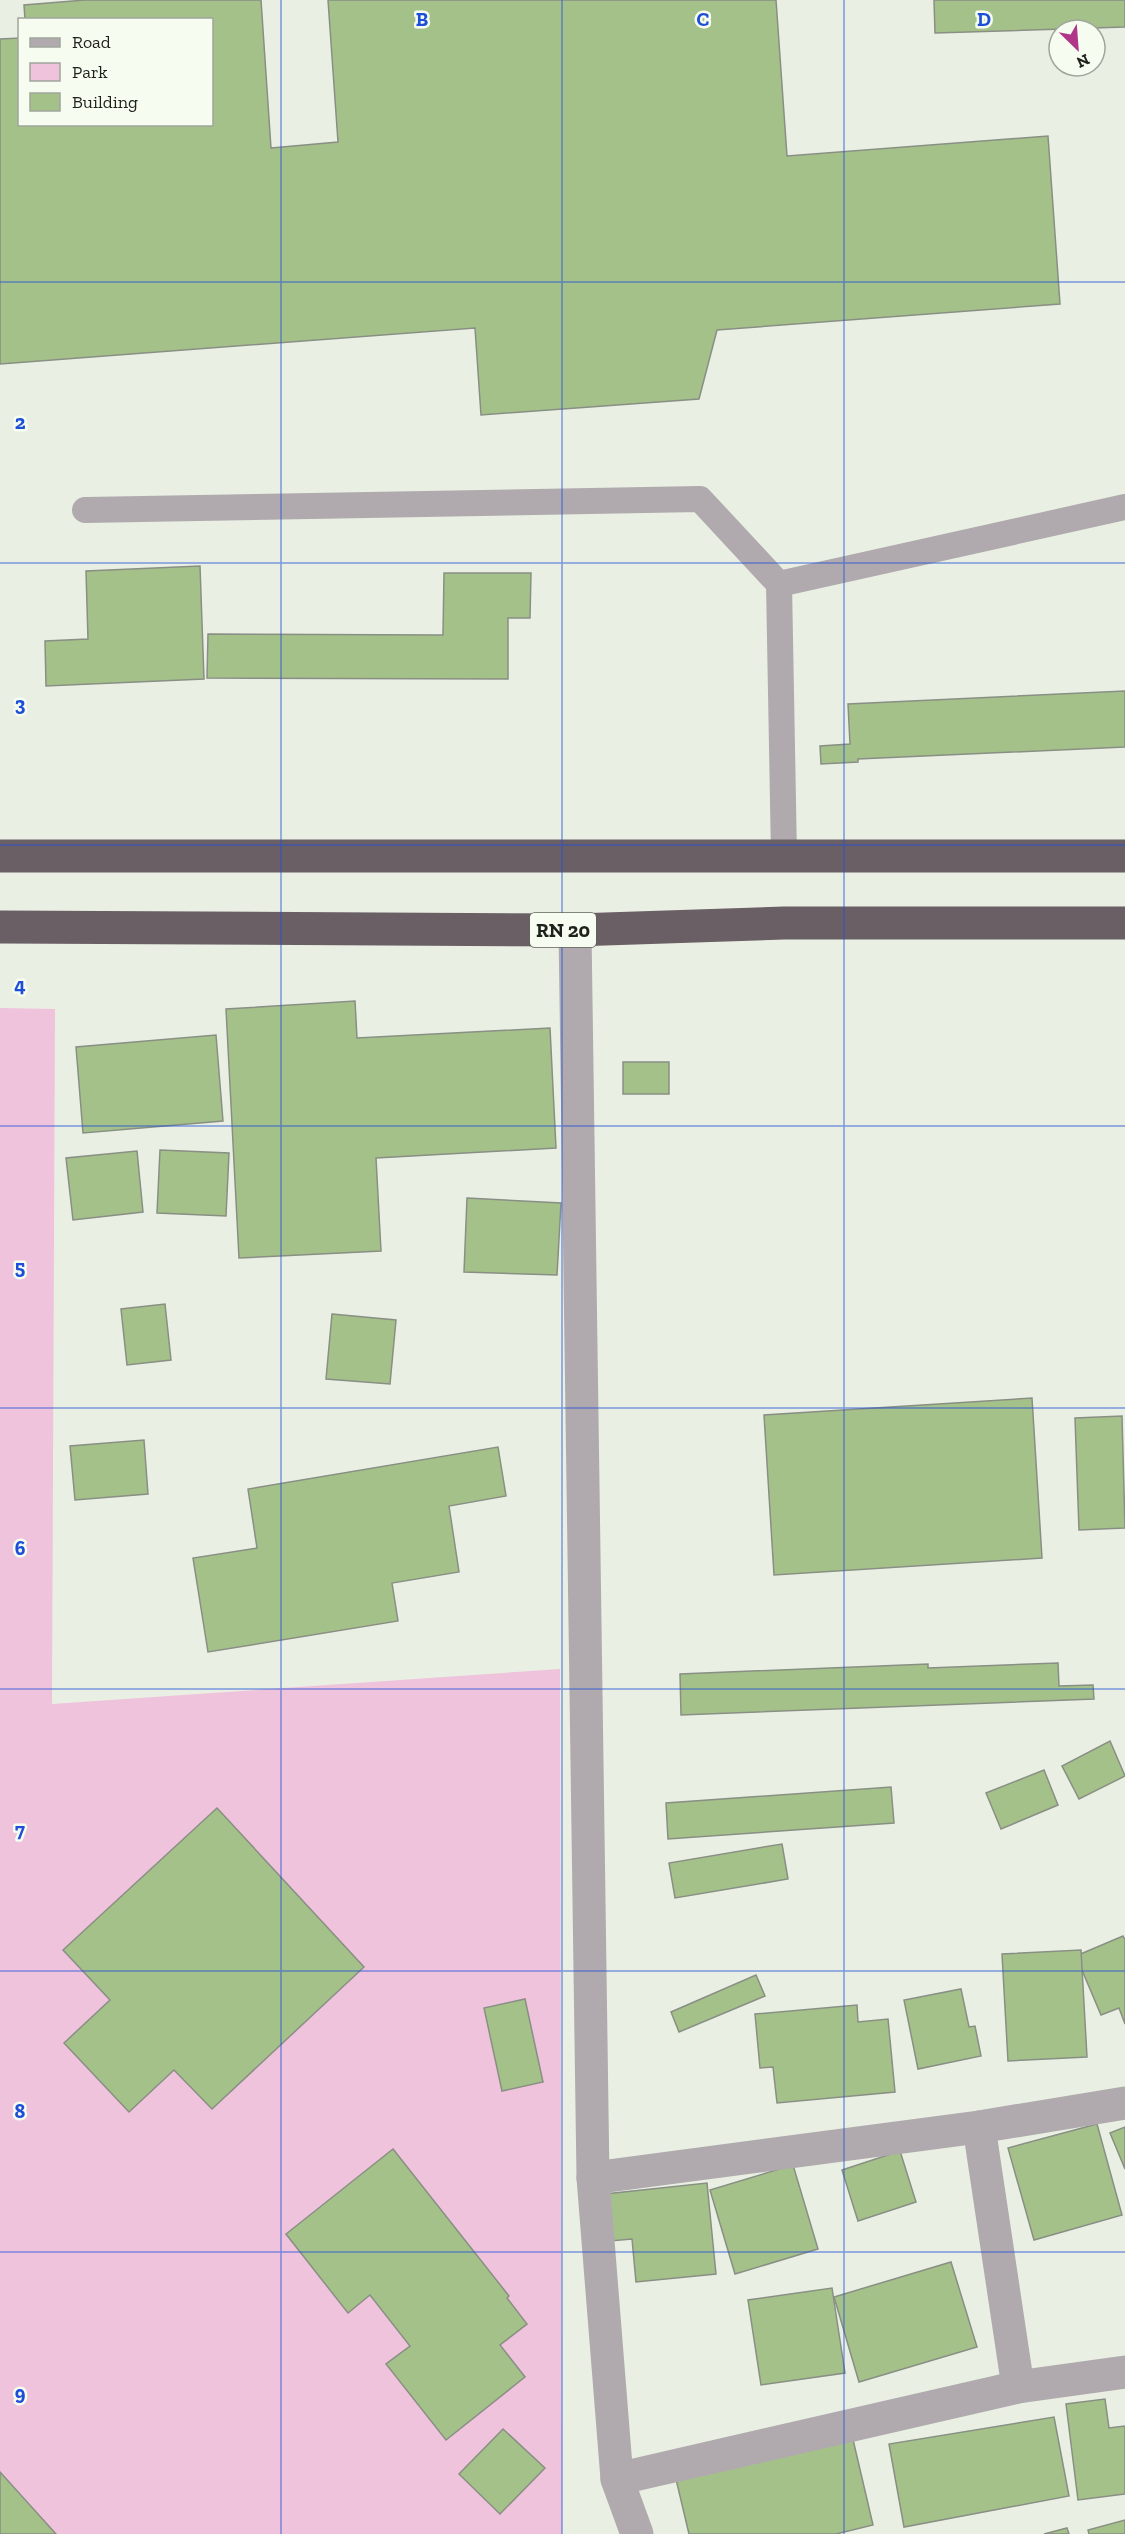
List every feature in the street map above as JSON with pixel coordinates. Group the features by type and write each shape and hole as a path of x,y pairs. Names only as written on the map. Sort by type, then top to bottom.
{"highway":[{"path":"0,856 1125,856"},
{"name":"RN 20","path":"0,927 575,930 784,923 1125,923"}],"street":[{"path":"575,930 592,2178 617,2479 637,2534"},
{"path":"592,2178 979,2127 1125,2103"},
{"path":"979,2127 1018,2387"},
{"path":"617,2479 1018,2387 1125,2372"}],"lane":[{"path":"85,510 699,500 779,584 784,856"},
{"path":"779,584 1125,507"}],"green space":[{"path":"0,1008 55,1009 52,1704 560,1669 562,2534 0,2534"}],"building":[{"path":"85,0 261,0 271,148 338,142 328,0 776,0 787,156 1048,136 1060,304 717,330 699,399 481,415 475,328 0,364 0,39 18,38 18,126 213,126 213,18 25,18 24,5"},
{"path":"934,0 1125,0 1125,27 1107,28 1107,18 1047,18 1047,29 935,33"},
{"path":"200,566 204,679 46,686 45,641 88,639 86,571"},
{"path":"444,573 531,573 530,618 508,618 508,679 207,678 208,634 443,635"},
{"path":"1125,691 1125,747 858,759 858,762 821,764 820,746 850,744 848,704"},
{"path":"355,1001 357,1038 550,1028 556,1148 376,1158 381,1251 239,1258 226,1009"},
{"path":"216,1035 223,1121 83,1133 76,1047"},
{"path":"623,1062 669,1062 669,1094 623,1094"},
{"path":"160,1150 229,1153 226,1216 157,1213"},
{"path":"137,1151 143,1212 73,1220 66,1158"},
{"path":"467,1198 561,1203 557,1275 464,1272"},
{"path":"165,1304 171,1360 127,1365 121,1309"},
{"path":"332,1314 396,1320 390,1384 326,1379"},
{"path":"1032,1398 1042,1558 774,1575 764,1415"},
{"path":"1122,1416 1125,1528 1079,1530 1075,1418"},
{"path":"144,1440 148,1494 75,1500 70,1446"},
{"path":"498,1447 506,1496 449,1506 459,1572 392,1583 398,1621 208,1652 193,1558 257,1548 248,1489"},
{"path":"1058,1663 1059,1686 1093,1685 1094,1699 681,1715 680,1674 928,1664 928,1668"},
{"path":"1110,1741 1125,1776 1079,1799 1062,1766"},
{"path":"1044,1770 1058,1805 1001,1829 986,1793"},
{"path":"891,1787 894,1823 668,1839 666,1803"},
{"path":"217,1808 364,1967 212,2109 174,2070 129,2112 64,2043 110,2000 63,1950"},
{"path":"782,1844 788,1879 675,1898 669,1863"},
{"path":"1123,1936 1125,1940 1125,2024 1119,2008 1101,2015 1076,1956"},
{"path":"1081,1950 1087,2057 1008,2061 1002,1954"},
{"path":"756,1975 765,1996 679,2032 671,2012"},
{"path":"961,1989 969,2027 975,2026 981,2056 918,2069 904,2000"},
{"path":"525,1999 543,2082 502,2091 484,2008"},
{"path":"857,2005 858,2022 888,2019 895,2092 777,2103 773,2067 760,2068 755,2014"},
{"path":"1097,2124 1122,2215 1034,2240 1008,2148"},
{"path":"1125,2127 1125,2169 1110,2133"},
{"path":"393,2149 509,2296 507,2298 527,2324 500,2345 525,2377 446,2440 386,2364 410,2346 370,2295 348,2313 286,2234"},
{"path":"900,2151 916,2202 858,2221 842,2170"},
{"path":"793,2165 818,2249 735,2274 710,2190"},
{"path":"707,2183 716,2274 636,2282 632,2239 610,2241 605,2194"},
{"path":"951,2262 977,2347 859,2382 834,2297"},
{"path":"832,2288 845,2373 761,2385 748,2300"},
{"path":"1105,2399 1109,2428 1125,2426 1125,2494 1078,2500 1066,2404"},
{"path":"1054,2417 1069,2496 904,2527 889,2444"},
{"path":"503,2429 545,2468 500,2514 459,2474"},
{"path":"851,2431 873,2525 836,2534 689,2534 675,2475"},
{"path":"0,2472 56,2534 0,2534"},
{"path":"1125,2520 1125,2534 1089,2534 1088,2530"},
{"path":"1067,2528 1069,2534 1044,2534"}]}
